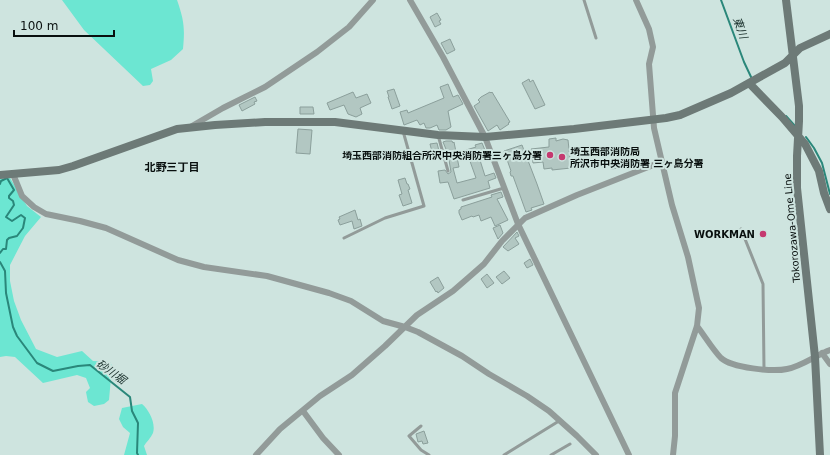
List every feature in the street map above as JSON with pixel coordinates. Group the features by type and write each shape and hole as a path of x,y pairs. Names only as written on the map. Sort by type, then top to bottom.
{"street":[{"path":"191,127 223,108 266,87 317,52 349,27 373,0"},
{"path":"410,0 443,57 485,137 518,224 629,455"},
{"path":"636,0 649,29 653,47 649,64 654,128 672,204 688,257 699,312 697,326 676,394 673,455"},
{"name":"Tokorozawa-Ome Line","path":"786,0 800,121 798,137 797,188 818,355 820,455"},
{"path":"0,175 59,170 74,166 150,138 191,127 265,122 336,122 438,135 485,137 654,120 680,115 725,97 785,63 800,48 829,36"},
{"path":"752,81 805,144 819,171 824,193 830,209"},
{"path":"256,455 263,452 280,429 320,396 352,375 417,315 453,291 484,264 518,224 525,218 577,195 661,162"},
{"path":"13,174 22,196 34,207 46,214 106,228 178,260 204,267 267,276 329,293 351,301 383,321 405,326 462,356 527,396 577,436 596,455"},
{"path":"697,326 721,358 728,363 776,371 788,369 830,350"},
{"path":"818,355 830,364"},
{"path":"303,411 323,438 339,455"}],"lane":[{"path":"584,0 596,38"},
{"path":"344,238 385,218 424,206 403,131"},
{"path":"438,135 448,171"},
{"path":"463,200 504,188"},
{"path":"741,229 763,284 764,369"},
{"path":"504,455 559,421"},
{"path":"420,426 409,436 421,450 429,455"},
{"path":"553,454 570,444"}],"green space":[{"path":"62,0 177,0 183,24 183,49 171,60 151,69 153,81 150,85 143,86 84,30"},
{"path":"10,178 27,206 41,217 25,236 10,265 10,281 14,301 21,320 36,349 57,357 82,351 93,361 110,362 112,366 109,400 104,404 94,406 88,402 86,392 90,388 86,378 77,375 43,383 15,357 0,357 0,179"},
{"path":"142,404 149,413 154,425 153,433 144,446 147,455 124,455 130,433 123,427 119,419 122,408"}],"building":[{"path":"437,13 441,20 439,21 441,24 435,27 430,17"},
{"path":"450,39 455,50 447,54 441,43"},
{"path":"529,79 530,82 533,80 545,105 535,109 522,83"},
{"path":"448,84 453,97 458,95 463,104 448,111 451,127 446,130 439,130 437,125 426,128 424,123 420,125 417,120 404,125 400,112 407,110 408,113 444,98 440,87"},
{"path":"394,89 400,106 392,109 387,91"},
{"path":"353,92 356,98 367,94 371,103 360,108 362,114 356,117 348,114 344,105 330,110 327,103"},
{"path":"492,92 510,122 500,130 497,125 488,131 474,106 480,102 478,100 481,97"},
{"path":"255,97 257,101 254,102 255,104 242,111 239,105"},
{"path":"300,107 313,107 314,114 300,114"},
{"path":"298,129 312,130 310,154 296,153"},
{"name":"埼玉西部消防組合所沢中央消防署三ヶ島分署","path":"556,138 556,141 563,139 568,140 571,168 552,170 552,168 544,169 543,162 533,163 531,149 549,147 549,139"},
{"path":"443,142 454,142 459,167 453,168 457,183 476,178 466,150 476,147 475,145 482,143 487,155 479,157 485,176 494,173 496,178 488,181 490,188 454,199 448,182 440,183 438,171 445,170 448,174 451,172 448,154"},
{"path":"437,143 439,151 432,152 430,144"},
{"path":"522,145 544,204 531,208 532,210 526,212 513,176 511,176 511,171 504,151"},
{"path":"610,161 618,161 619,168 611,169"},
{"path":"405,178 410,189 408,190 412,203 403,206 399,195 402,194 398,180"},
{"path":"501,192 503,197 497,199 508,220 495,226 491,217 481,221 479,215 462,220 459,213 461,207 492,197 491,195"},
{"path":"355,210 358,220 360,219 362,226 354,229 352,221 340,225 338,220 340,219 339,217"},
{"path":"500,225 503,233 498,239 493,228"},
{"path":"517,232 519,236 515,238 519,244 508,251 503,247"},
{"path":"530,259 533,265 527,268 524,263"},
{"path":"504,271 510,278 502,284 496,277"},
{"path":"487,274 494,283 487,288 481,279"},
{"path":"438,277 444,288 438,293 430,282"},
{"path":"424,431 428,443 423,444 422,441 418,442 416,434"}],"waterway":[{"name":"東川","path":"721,0 744,62 752,79"},
{"path":"786,116 795,126"},
{"path":"806,137 822,163 830,194"},
{"name":"砂川堀","path":"0,184 1,181 7,178 14,190 9,196 14,205 6,217 12,221 21,215 25,218 23,228 17,236 7,240 6,249 3,249 0,253"},
{"name":"砂川堀","path":"0,262 5,271 6,293 13,327 17,336 37,363 53,371 90,365 130,397 132,411 138,423 138,455"}],"place":[{"name":"埼玉西部消防組合所沢中央消防署三ヶ島分署","path":"550,155"},
{"name":"埼玉西部消防局 所沢市中央消防署 三ヶ島分署","path":"562,157"},
{"name":"WORKMAN","path":"763,234"}],"district":[{"name":"北野三丁目","path":"172,167"}]}
